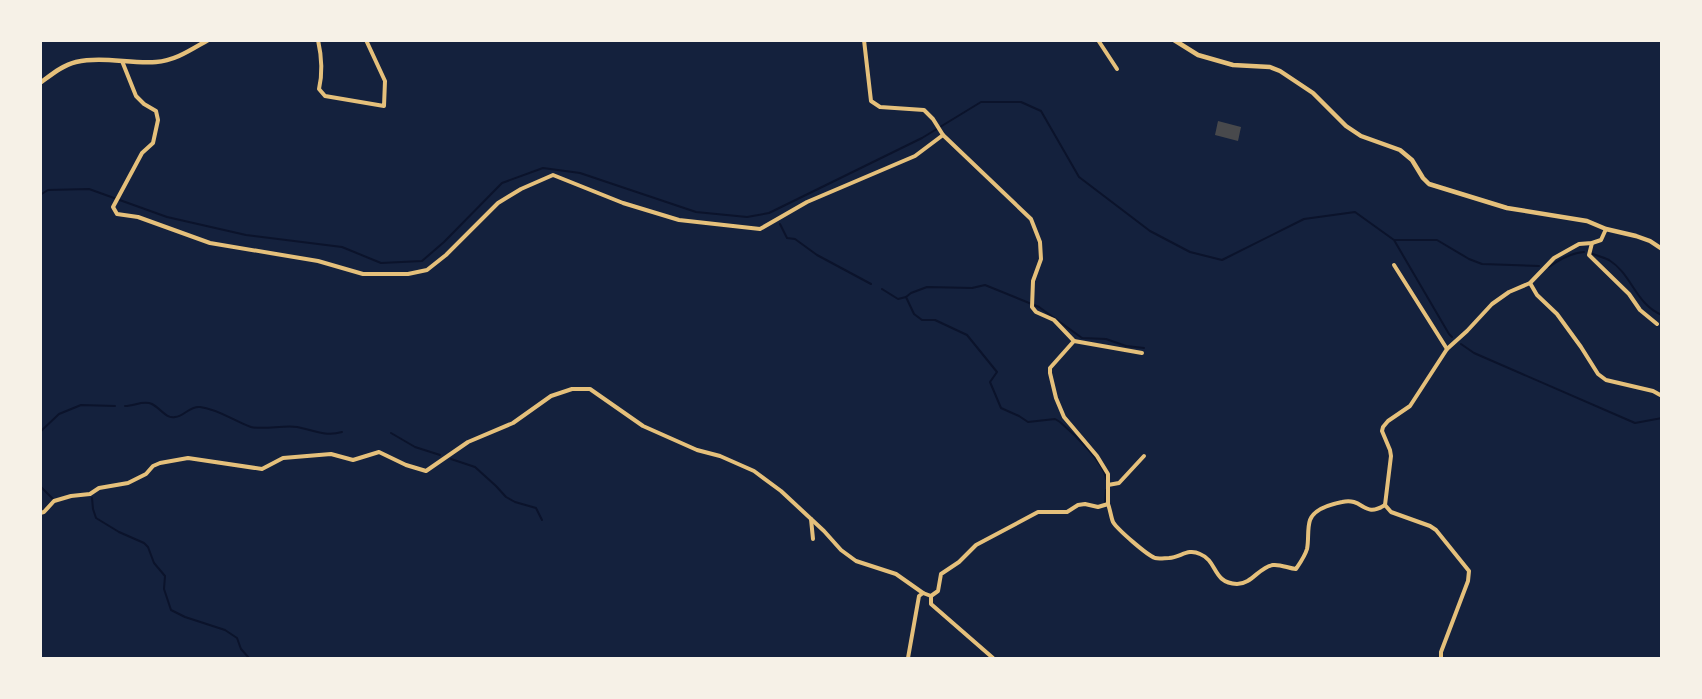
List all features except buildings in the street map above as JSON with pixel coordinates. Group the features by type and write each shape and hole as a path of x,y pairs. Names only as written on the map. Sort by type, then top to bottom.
{"street":[{"path":"40,83 61,68 76,62 158,62 178,57 208,40"},
{"path":"318,40 322,57 319,89 325,96 384,106 385,81 366,40"},
{"path":"864,40 871,101 880,107 924,110 942,134 1031,219 1040,242 1041,259 1033,281 1031,300 1036,312 1054,320 1074,341 1142,353"},
{"path":"1098,40 1117,69"},
{"path":"1174,40 1198,55 1233,65 1270,67 1280,71 1313,93 1346,126 1361,136 1400,150 1412,160 1429,184 1507,208 1587,221 1606,229 1643,238 1662,249"},
{"path":"122,61 136,96 156,111 158,120 153,143 142,153 113,207 117,214 138,217 210,243 318,261 363,274 408,274 427,270 446,255 498,203 521,189 554,175 623,203 679,220 760,229 807,202 915,156 942,134"},
{"path":"1441,658 1441,652 1469,571 1436,530 1391,512 1385,505 1391,456 1382,431 1383,427 1410,406 1447,349 1492,304 1509,292 1530,283 1554,258 1579,244 1601,240 1606,229"},
{"path":"1584,262 1589,255 1592,243"},
{"path":"1589,255 1629,294 1640,310 1657,324"},
{"path":"1394,265 1447,349"},
{"path":"1530,283 1538,295 1557,314 1598,374 1606,380 1653,391 1662,396"},
{"path":"1074,341 1050,368 1056,398 1064,417 1097,456 1108,474 1108,504 1113,521 1131,540 1156,558 1177,557 1184,552 1197,552 1205,556 1216,574 1228,584 1246,583 1269,566 1277,564 1296,569 1307,549 1311,520 1320,510 1349,501 1372,511 1385,505"},
{"path":"40,513 44,512 54,501 90,494 99,488 128,483 146,474 153,466 160,463 188,459 262,469 283,459 331,454 353,460 379,452 406,465 426,471 468,442 513,423 551,396 572,389 590,389 643,426 697,450 720,456 754,471 781,491 841,550 856,561 896,574 931,597"},
{"path":"1108,485 1119,483 1144,456"},
{"path":"993,658 931,604 931,597 938,591 941,574 959,562 976,545 1038,512 1067,512 1077,505 1098,507 1108,504"},
{"path":"811,519 813,539"},
{"path":"908,658 917,603 919,596 923,593"}],"waterway":[{"path":"40,195 48,190 89,189 167,217 246,235 342,247 381,263 422,261 502,183 543,168 580,173 696,212 747,217 769,213 922,138 981,102 1021,102 1041,111 1079,177 1150,231 1190,252 1222,260 1304,219 1355,212 1394,240 1452,337"},
{"path":"780,224 787,238 795,239 817,255 871,284"},
{"path":"1395,240 1437,240 1482,264 1539,266"},
{"path":"1549,267 1566,257 1584,252"},
{"path":"1590,253 1609,260 1617,266 1646,304 1662,315"},
{"path":"882,289 898,299 927,287 972,288 985,285 1039,307 1082,338 1106,339 1126,346 1144,348"},
{"path":"906,297 914,314 922,320 935,320 967,335 997,372 990,382 1001,408 1028,422 1055,419 1060,422 1094,456 1106,479"},
{"path":"1461,344 1474,353 1635,423 1662,418"},
{"path":"125,406 149,403 172,417 200,407 251,427 297,427 325,433 342,432"},
{"path":"40,432 59,414 81,405 115,406"},
{"path":"391,433 415,447 440,455"},
{"path":"451,459 475,467 506,497 536,508 542,520"},
{"path":"40,486 54,500"},
{"path":"1105,503 1106,490"},
{"path":"92,498 96,518 148,547 154,563 165,576 164,589 171,610 225,630 237,638 241,649 249,658"}]}
